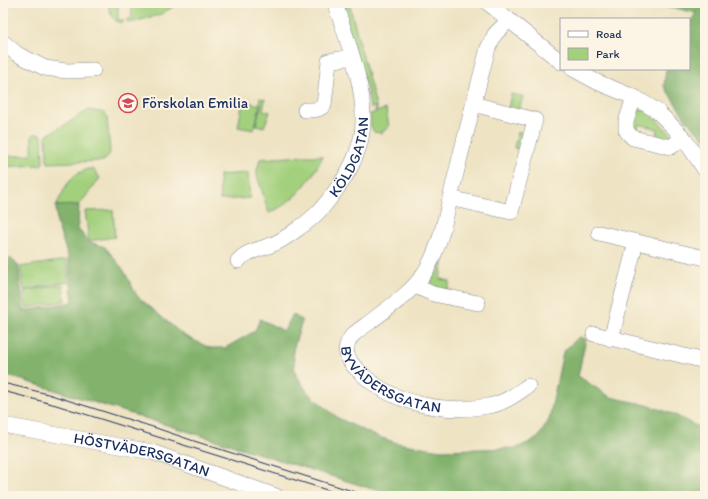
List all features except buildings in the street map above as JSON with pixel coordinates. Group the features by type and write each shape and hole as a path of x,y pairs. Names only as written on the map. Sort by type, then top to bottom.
{"street":[{"name":"KÖLDGATAN","path":"238,261 243,255 271,245 310,220 324,208 346,176 357,150 363,123 362,97 352,57 335,3"},
{"path":"488,3 560,61"},
{"name":"BYVÄDERSGATAN","path":"509,20 495,34 491,41 434,255 426,272 415,286 364,327 354,333 346,346 347,355 352,365 361,374 387,393 420,405 464,408 489,406 511,398 528,386"},
{"path":"3,42 17,54 45,68 67,71 93,70"},
{"path":"305,110 315,110 324,105 329,61 352,57"},
{"path":"575,70 588,78 634,97 657,112 683,136 705,170"},
{"path":"634,97 626,122 626,130 633,138 671,147 683,136"},
{"path":"450,198 512,212 534,120 473,104"},
{"path":"599,233 705,258"},
{"path":"611,339 636,242"},
{"path":"415,286 434,294 478,303"},
{"path":"594,334 705,361"},
{"name":"HÖSTVÄDERSGATAN","path":"3,425 152,452 276,496"}],"green space":[{"path":"108,3 180,3 159,15 130,23 127,22 127,19 132,18 131,4 118,4 118,20 123,20 123,23 119,23 114,19"},
{"path":"341,3 349,3 377,110 375,111 375,107 370,108 368,93"},
{"path":"628,3 705,3 705,139 687,121 664,86 666,70 690,70 690,21 696,13 671,7 628,5"},
{"path":"511,94 523,96 519,111 508,109"},
{"path":"260,98 265,99 263,110 270,112 264,127 256,125 261,104 259,103"},
{"path":"243,101 260,105 254,130 238,127"},
{"path":"386,109 389,127 381,133 374,132 371,126 370,114"},
{"path":"645,109 673,136 671,140 656,139 658,129 639,124 636,134 631,121 636,110"},
{"path":"88,110 105,113 107,117 110,153 106,159 103,161 48,163 47,135"},
{"path":"518,132 529,134 525,151 514,148"},
{"path":"33,134 41,134 42,136 43,163 41,165 3,167 3,156 32,155"},
{"path":"323,156 313,174 301,190 286,203 269,213 257,175 260,159"},
{"path":"87,169 93,169 100,178 79,205 56,206 66,186 75,175"},
{"path":"248,173 250,198 220,200 219,175"},
{"path":"79,205 78,229 89,242 105,247 123,269 137,296 183,335 210,348 225,348 255,331 260,319 284,331 293,314 302,321 293,350 295,373 308,393 338,418 373,435 397,443 441,450 517,448 538,438 549,420 563,352 579,337 586,339 578,376 610,397 647,405 673,414 698,427 705,426 705,496 395,496 3,374 3,268 10,258 18,265 24,311 73,302 68,256 57,224 56,206"},
{"path":"113,210 115,237 89,241 85,211"},
{"path":"443,259 440,279 450,281 448,290 433,287 430,283"},
{"path":"66,260 69,282 24,290 20,267"},
{"path":"63,285 65,301 26,308 24,291"}],"tram line":[{"path":"3,383 48,394 368,496"},
{"path":"3,391 56,405 346,496"}],"place":[{"name":"Förskolan Emilia","path":"128,103"}]}
